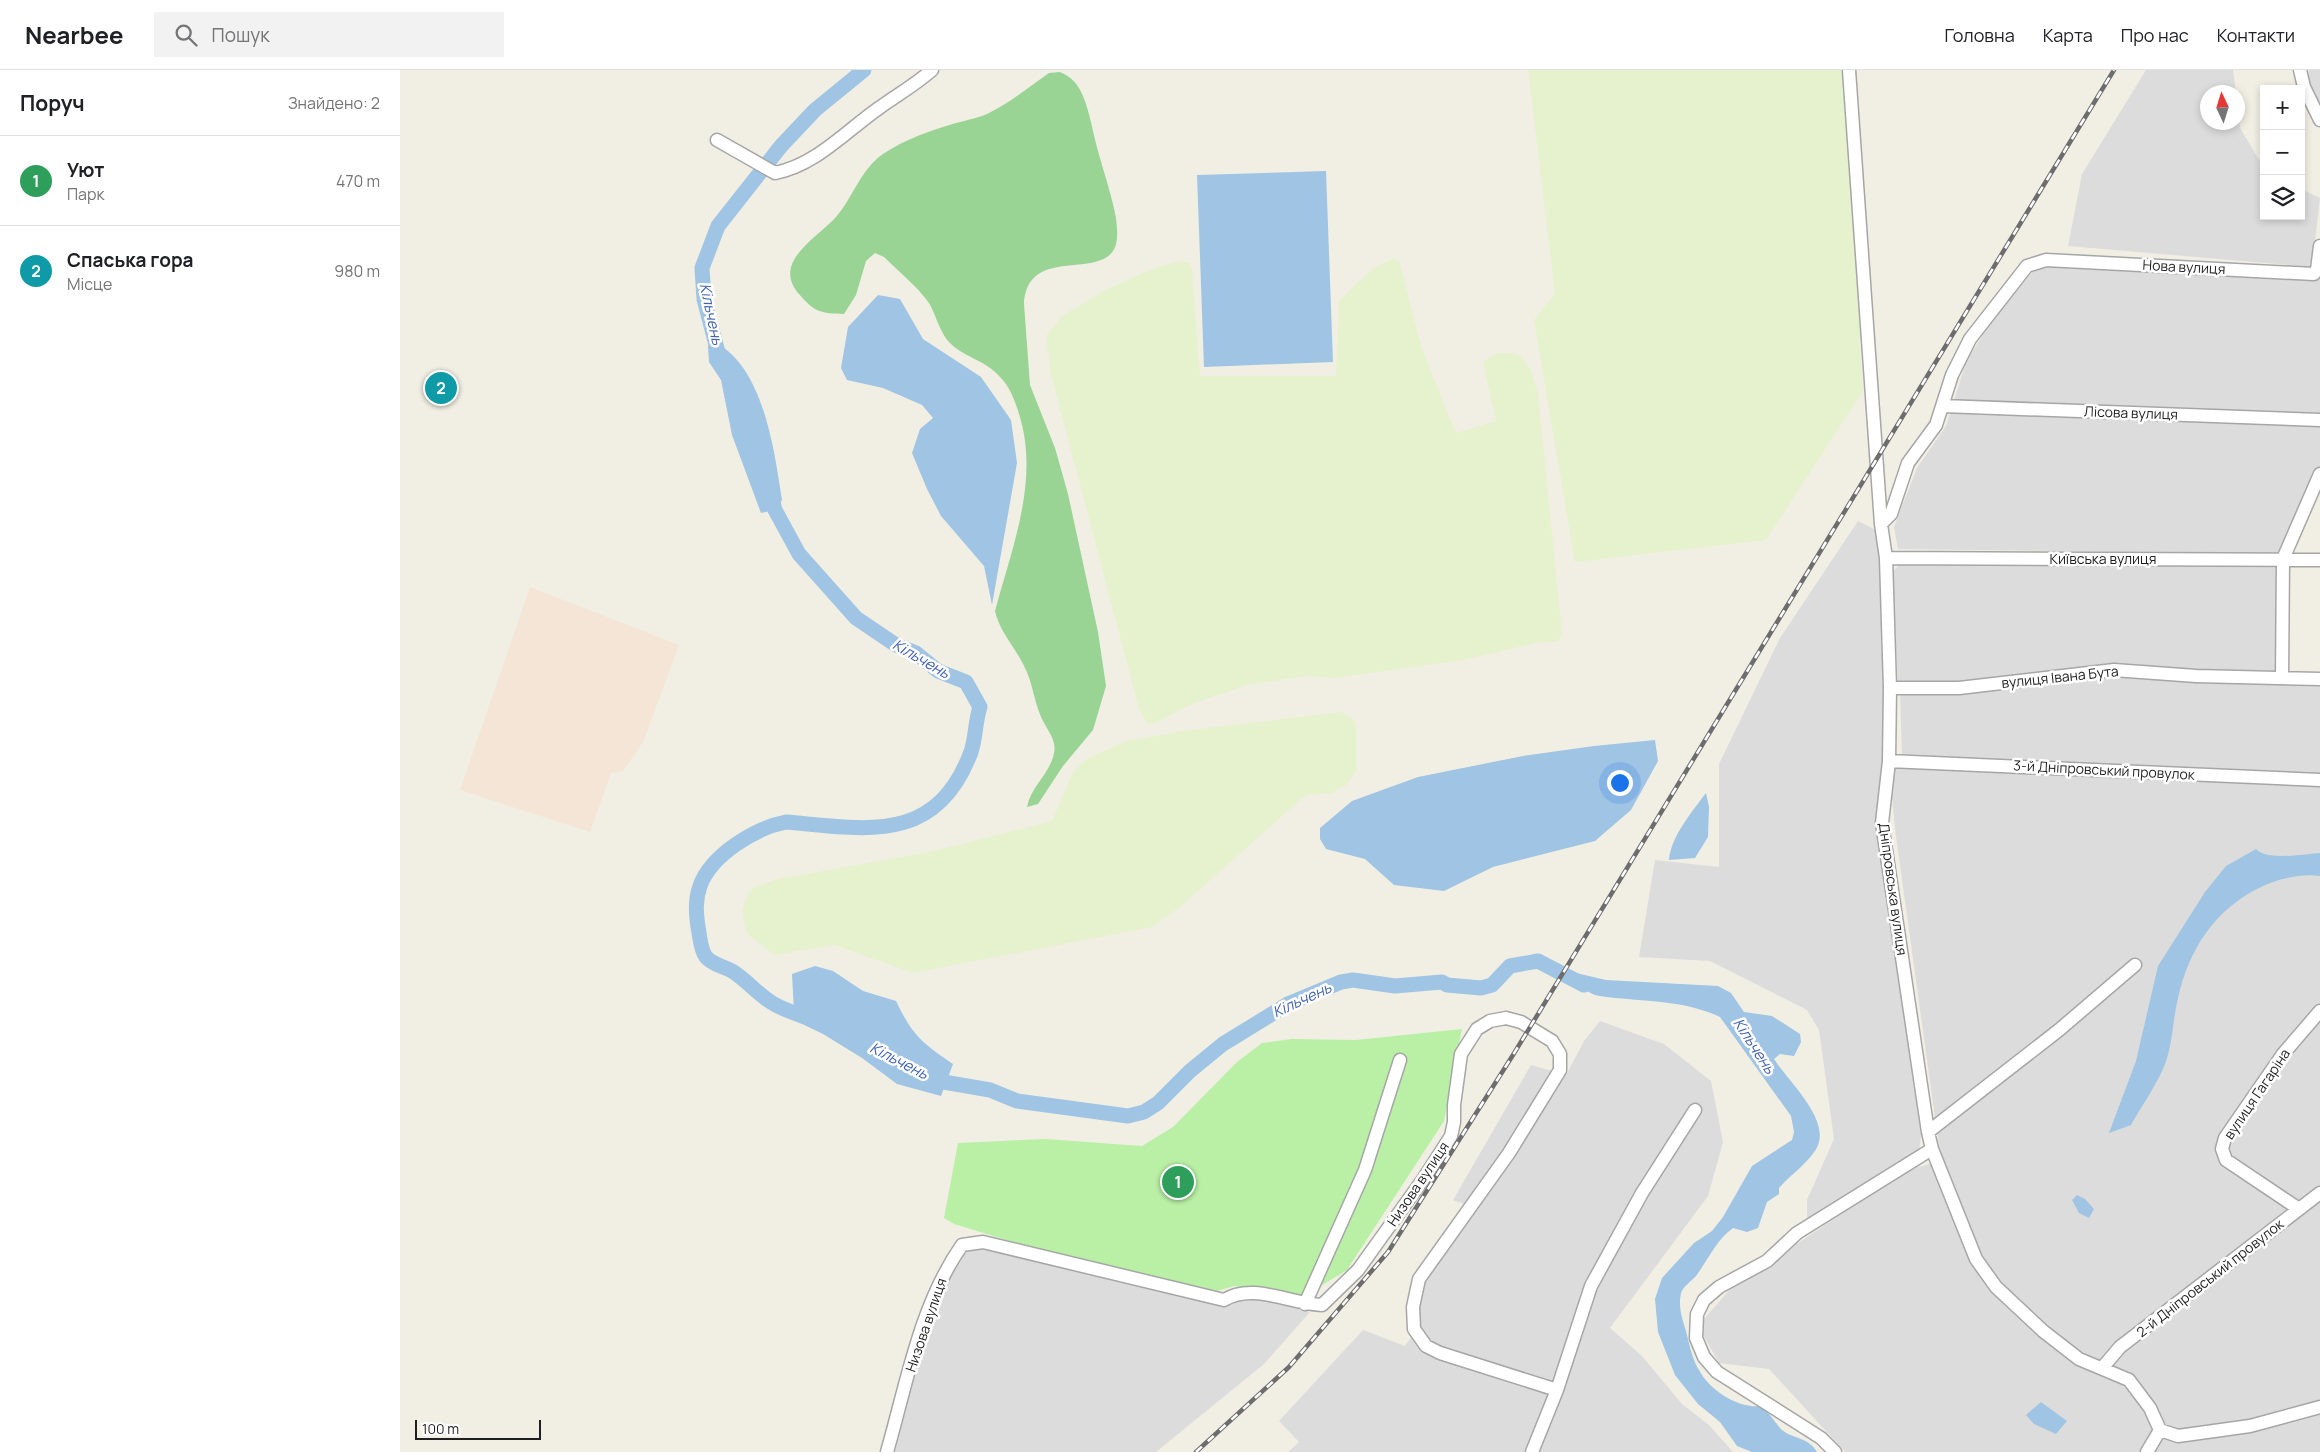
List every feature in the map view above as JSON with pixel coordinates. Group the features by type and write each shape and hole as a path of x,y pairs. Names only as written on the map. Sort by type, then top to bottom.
{"street":[{"path":"717,140 775,173 791,170 813,158 878,108 917,84 932,70"},
{"name":"Дніпровська вулиця","path":"1849,70 1881,524 1886,558 1890,688 1888,761 1882,823 1928,1132 1932,1149 1976,1260 1996,1287 2043,1331 2079,1359 2103,1367 2129,1380 2150,1408 2160,1430"},
{"path":"2300,70 2304,87 2320,120"},
{"name":"Нова вулиця","path":"1943,406 1952,375 1970,339 2027,266 2046,260 2314,274 2317,270 2320,246"},
{"path":"1881,524 1891,514 1908,463 1936,425 1943,406"},
{"name":"Лісова вулиця","path":"1943,406 2320,420"},
{"path":"2282,678 2283,559 2320,474"},
{"name":"Київська вулиця","path":"1886,558 2320,560"},
{"name":"вулиця Івана Бута","path":"1890,688 1959,688 2114,670 2196,676 2320,679"},
{"name":"3-й Дніпровський провулок","path":"1888,761 2320,780"},
{"path":"1928,1132 2059,1030 2135,965"},
{"name":"вулиця Гагаріна","path":"2299,1209 2226,1160 2222,1149 2225,1138 2283,1054 2320,1011"},
{"name":"Низова вулиця","path":"887,1452 916,1345 948,1264 962,1245 983,1242 1224,1300 1232,1295 1251,1292 1305,1304 1322,1305 1358,1270 1424,1178 1446,1143 1454,1122 1454,1105 1461,1054 1468,1039 1477,1028 1490,1020 1506,1018 1522,1022 1552,1041 1560,1054 1560,1070 1509,1154 1466,1210 1419,1279 1413,1307 1414,1329 1426,1346 1440,1353 1557,1390"},
{"path":"1305,1304 1365,1170 1400,1060"},
{"path":"1532,1452 1557,1390 1591,1286 1642,1193 1695,1110"},
{"path":"1835,1452 1821,1438 1717,1372 1704,1358 1696,1338 1697,1314 1704,1300 1719,1287 1767,1261 1797,1233 1914,1158 1932,1149"},
{"name":"2-й Дніпровський провулок","path":"2103,1367 2120,1347 2320,1193"},
{"path":"2147,1452 2160,1430 2178,1436 2250,1426 2320,1407"}],"shaded area":[{"path":"2146,70 2233,70 2235,85 2200,85 2200,130 2241,130 2260,161 2260,220 2305,220 2305,191 2320,198 2312,267 2068,246 2082,174"},
{"path":"2309,70 2320,70 2320,103 2308,80"},
{"path":"2042,261 2320,276 2320,484 2290,554 1898,549 1894,527 1917,468 1946,426 1967,359 1999,311"},
{"path":"1858,521 1878,531 1886,771 1878,822 1921,1134 1919,1151 1807,1222 1807,1200 1834,1139 1819,1030 1807,1010 1710,961 1639,957 1655,860 1719,867 1719,764 1780,638"},
{"path":"1902,562 2280,564 2279,676 2119,668 1988,683 1898,684 1892,572"},
{"path":"530,587 679,645 643,742 623,771 611,773 590,832 460,790"},
{"path":"2117,673 2320,683 2320,777 1902,757 1900,692"},
{"path":"1889,764 2320,781 2320,1452 1845,1452 1769,1369 1719,1363 1698,1326 1731,1288 1907,1170 1941,1161 1895,829"},
{"path":"1600,1021 1664,1044 1711,1081 1723,1142 1708,1196 1610,1328 1642,1356 1682,1404 1709,1425 1733,1452 1288,1452 1299,1442 1279,1421 1363,1330 1405,1346 1418,1327 1423,1284 1475,1208 1453,1200 1531,1065 1566,1075 1584,1041"},
{"path":"991,1246 1232,1305 1246,1295 1310,1312 1264,1364 1156,1452 895,1452 914,1374 946,1284 964,1249"}],"green space":[{"path":"1528,70 1844,70 1866,330 1859,339 1863,391 1766,540 1575,562 1534,320 1555,293"},
{"path":"1060,72 1077,84 1090,116 1116,218 1117,239 1115,248 1104,259 1092,263 1049,269 1037,275 1028,286 1024,304 1030,385 1055,448 1068,494 1098,632 1106,686 1093,730 1063,766 1038,804 1027,807 1032,793 1049,767 1055,748 1053,739 1039,713 1028,674 1004,633 995,611 1016,538 1025,488 1025,439 1012,394 1004,381 988,366 960,351 948,341 929,303 884,257 875,253 866,261 856,295 844,314 819,311 810,305 799,294 792,282 790,271 793,261 800,251 836,217 868,168 883,154 919,136 989,113 1049,73"},
{"path":"1394,258 1400,263 1421,346 1456,433 1496,421 1483,362 1497,353 1513,353 1521,356 1531,370 1538,394 1562,635 1557,642 1540,642 1464,660 1335,678 1307,676 1247,685 1192,704 1156,723 1147,723 1139,709 1051,374 1046,336 1062,316 1103,291 1157,267 1182,261 1190,263 1192,270 1200,376 1336,376 1339,301 1372,269"},
{"path":"1341,712 1354,720 1356,728 1356,772 1346,785 1332,793 1307,795 1300,800 1180,907 1152,927 913,973 835,945 774,955 746,933 742,909 748,893 754,887 778,879 930,852 1052,821 1073,772 1085,760 1123,742 1183,731"},
{"path":"1462,1029 1444,1121 1347,1270 1304,1296 1234,1286 1210,1293 1023,1245 954,1224 944,1218 958,1143 1046,1139 1142,1146 1173,1127 1237,1062 1262,1043 1292,1039 1356,1040"}],"water":[{"path":"1326,171 1333,362 1204,367 1197,175"},
{"path":"878,295 900,299 923,339 981,377 1011,420 1017,463 992,605 984,566 941,516 912,453 920,429 933,418 922,405 883,388 847,380 841,368 848,327"},
{"path":"713,341 730,353 744,369 764,411 782,500 775,510 761,513 732,435 721,380 709,362 708,346"},
{"path":"1655,740 1658,761 1631,810 1595,841 1493,867 1444,891 1394,885 1365,859 1326,849 1320,839 1320,828 1352,801 1418,777 1523,756"},
{"path":"1706,793 1709,807 1708,837 1695,858 1669,860 1678,833"},
{"path":"2256,849 2261,853 2277,856 2320,853 2320,876 2298,876 2267,884 2230,907 2206,932 2189,963 2183,980 2176,1006 2169,1051 2161,1074 2131,1125 2109,1133 2136,1061 2158,966 2205,892 2226,866"},
{"path":"815,966 833,971 863,991 896,1001 913,1031 925,1044 953,1064 941,1096 897,1084 862,1058 823,1034 792,1019 794,1012 792,974"},
{"path":"1576,973 1606,980 1718,986 1731,993 1744,1012 1772,1016 1800,1034 1801,1042 1794,1056 1780,1054 1774,1059 1804,1098 1817,1121 1820,1132 1817,1148 1808,1160 1779,1188 1779,1194 1767,1202 1758,1228 1747,1232 1733,1228 1722,1238 1696,1276 1682,1291 1680,1308 1694,1361 1710,1385 1726,1397 1744,1405 1762,1406 1784,1432 1809,1443 1817,1452 1752,1452 1737,1446 1720,1422 1698,1404 1675,1375 1658,1332 1655,1299 1662,1278 1694,1243 1712,1231 1723,1217 1752,1166 1792,1140 1794,1132 1791,1116 1720,1017 1706,1011 1676,1004 1595,995 1564,982 1567,976"},
{"path":"2077,1195 2085,1199 2094,1209 2089,1218 2079,1213 2072,1200"},
{"path":"2041,1402 2067,1421 2056,1434 2034,1424 2026,1415"}],"waterway":[{"name":"Кільчень","path":"720,360 704,299 702,268 718,226 781,146 815,110 864,70"},
{"name":"Кільчень","path":"770,491 775,510 799,554 856,618 896,645 916,653 938,671 966,682 980,707 971,752 956,782 939,803 918,817 896,824 871,827 844,827 786,822 774,825 748,837 724,854 714,864 700,886 696,906 697,922 702,950 706,957 712,962 729,969 774,1004 813,1020"},
{"name":"Кільчень","path":"928,1076 938,1081 990,1090 1017,1101 1128,1116 1144,1112 1158,1103 1190,1071 1223,1044 1288,1004 1341,982 1353,980 1395,986 1442,982 1447,985 1481,988 1492,985 1510,966 1538,961 1584,985"}],"railway":[{"path":"1196,1452 1289,1367 1388,1252 1513,1055 2114,70"}],"place":[{"name":"Спаська гора","path":"441,388"},
{"name":"Уют","path":"1178,1182"}]}
